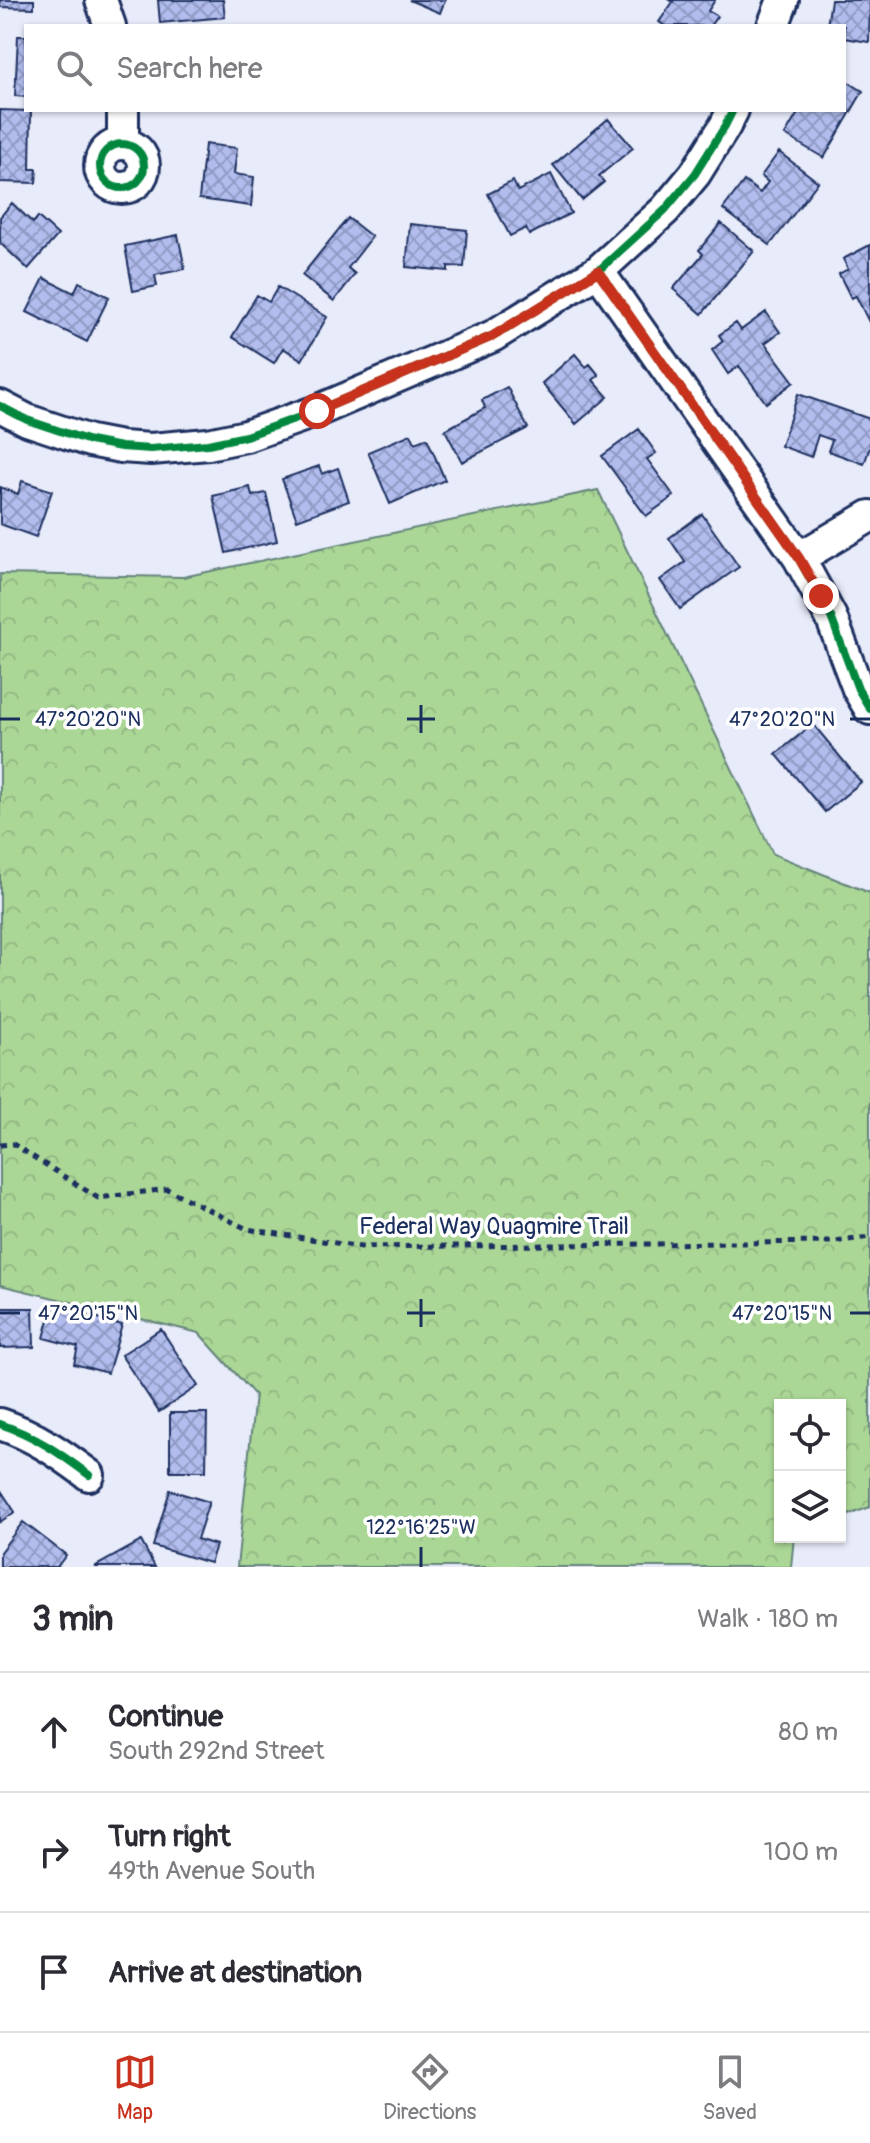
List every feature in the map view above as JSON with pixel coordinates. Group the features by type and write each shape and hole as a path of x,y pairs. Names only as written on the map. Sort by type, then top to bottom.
{"street":[{"path":"101,0 109,24"},
{"path":"774,24 783,0"},
{"path":"123,112 123,144"},
{"path":"0,406 60,432 90,441 151,449 184,447 246,436 317,411 493,336 598,271 665,210 695,174 732,112"},
{"path":"598,271 799,558 831,617 858,689 870,709"},
{"path":"799,558 870,516"},
{"path":"0,1424 18,1429 51,1447 89,1475"}],"green space":[{"path":"598,490 773,854 870,893 870,1507 846,1516 846,1399 774,1399 774,1543 793,1543 791,1567 237,1567 255,1395 199,1333 0,1285 0,574 183,577"}],"building":[{"path":"0,0 34,0 34,8 0,7"},
{"path":"158,0 223,0 225,17 160,23"},
{"path":"409,0 445,0 440,13"},
{"path":"670,0 715,0 708,11 717,16 711,24 662,24 659,22 673,2"},
{"path":"831,0 870,0 869,42 846,38 846,24 827,24"},
{"path":"18,36 24,36 24,97 15,96"},
{"path":"846,81 863,91 824,158 785,135 798,113 846,112"},
{"path":"0,110 31,112 30,169 37,169 36,183 0,182"},
{"path":"608,119 633,148 599,176 604,182 582,200 553,165"},
{"path":"205,144 237,148 234,174 254,177 251,206 199,199"},
{"path":"779,152 818,182 770,245 723,209 744,181 760,193 768,182 761,176"},
{"path":"551,174 571,213 529,235 526,228 510,236 488,194 513,181 518,191"},
{"path":"12,203 33,223 38,217 58,235 28,269 0,243 0,217"},
{"path":"348,218 372,237 348,268 355,274 334,301 302,275"},
{"path":"721,223 754,251 702,314 673,289 703,254 699,250"},
{"path":"410,224 467,230 464,267 448,266 448,271 406,267"},
{"path":"178,235 185,269 155,275 157,286 133,291 125,246"},
{"path":"870,245 870,324 856,296 851,298 839,274 848,269 843,259"},
{"path":"44,278 74,293 79,282 109,297 87,342 27,312"},
{"path":"278,287 327,317 302,360 283,348 274,363 232,337 257,295 269,302"},
{"path":"766,312 780,332 765,343 794,382 766,403 739,366 728,374 712,350 723,341 719,335 736,323 741,330"},
{"path":"575,354 586,367 590,364 599,375 593,380 608,397 576,424 542,383"},
{"path":"507,387 528,428 462,462 445,430 485,408 482,400"},
{"path":"798,394 870,419 870,447 864,464 828,451 832,440 818,435 811,457 781,446"},
{"path":"639,429 656,453 647,459 674,496 646,516 602,456"},
{"path":"411,434 415,443 427,438 445,480 390,504 368,452"},
{"path":"319,466 322,474 338,468 349,501 297,520 282,479"},
{"path":"22,481 52,491 36,537 0,524 0,487 18,494"},
{"path":"250,487 252,496 266,493 277,541 226,553 213,496"},
{"path":"702,514 739,567 680,609 660,580 685,562 669,538"},
{"path":"813,724 861,782 825,812 776,754"},
{"path":"53,1305 122,1325 108,1373 74,1364 78,1347 44,1338"},
{"path":"0,1308 33,1308 34,1347 0,1348"},
{"path":"161,1329 198,1386 159,1412 121,1355"},
{"path":"170,1413 207,1413 206,1471 170,1471"},
{"path":"0,1489 15,1512 0,1522"},
{"path":"170,1490 209,1502 197,1539 216,1545 210,1563 153,1546"},
{"path":"23,1522 66,1555 57,1567 0,1567 0,1552"},
{"path":"141,1541 155,1567 94,1567"}],"cycle path":[{"path":"0,406 27,420 90,441 151,449 208,444 246,436 317,411 493,336 598,271 665,210 695,174 732,112"},
{"path":"122,144 137,151 144,166 137,181 122,188 107,181 100,166 107,151 122,144"},
{"path":"598,271 799,558 831,617 858,689 870,709"},
{"path":"0,1424 47,1446 89,1475"}],"route":[{"path":"317,411 493,336 598,271 799,558 821,596"}]}
